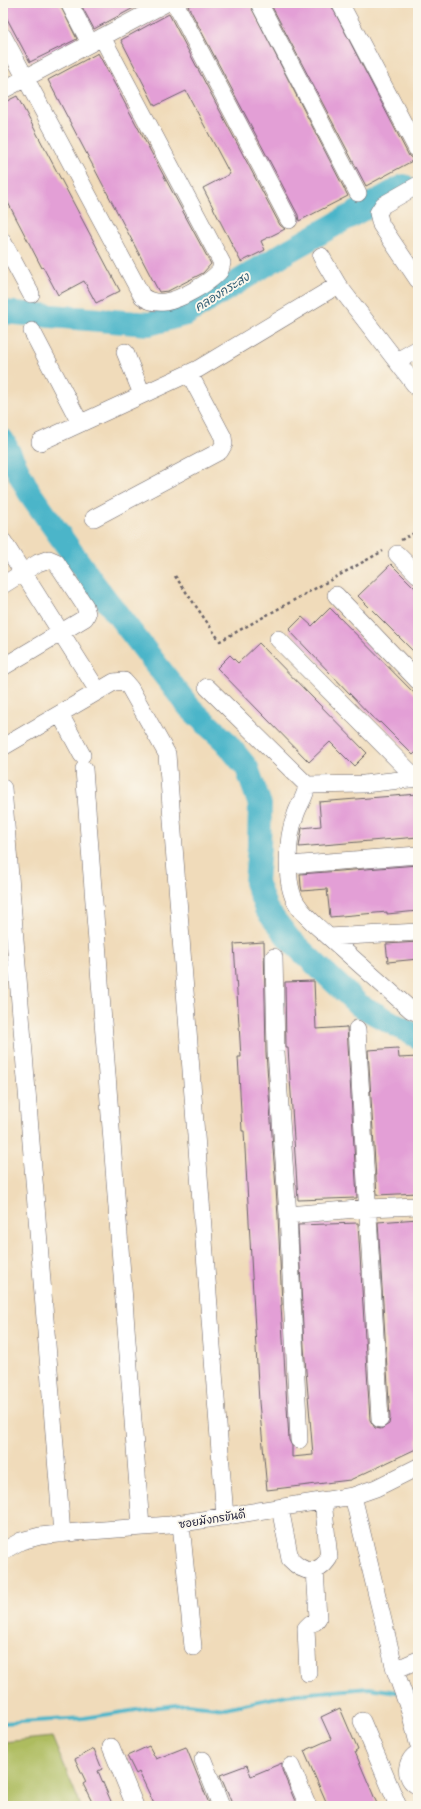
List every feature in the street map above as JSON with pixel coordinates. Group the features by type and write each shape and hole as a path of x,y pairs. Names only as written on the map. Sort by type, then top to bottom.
{"street":[{"path":"3,36 24,78 142,296 146,299 165,302 182,297 220,271 222,263 96,40 69,3"},
{"path":"175,3 289,220"},
{"path":"259,3 358,193"},
{"path":"340,3 418,151"},
{"path":"3,90 96,40 156,5"},
{"path":"418,185 383,205 378,213 381,225 418,280"},
{"path":"3,242 31,294"},
{"path":"321,256 338,285 418,389"},
{"path":"40,442 189,373 338,285"},
{"path":"32,331 80,423"},
{"path":"397,361 418,349"},
{"path":"125,352 142,394"},
{"path":"94,518 220,451 224,444 223,437 189,373"},
{"path":"3,541 98,691"},
{"path":"395,548 418,575"},
{"path":"3,585 44,560 49,559 56,562 85,606 87,614 85,618 3,667"},
{"path":"336,595 418,681"},
{"path":"278,639 404,766 418,777"},
{"path":"3,747 114,682 124,681 130,688 167,754 225,1517"},
{"path":"207,688 307,785 364,784 418,777"},
{"path":"60,714 83,762 141,1528"},
{"path":"307,785 306,793 295,816 292,828 289,865 291,890 297,904 329,938 411,1010 418,1013"},
{"path":"3,788 62,1534"},
{"path":"289,865 418,855"},
{"path":"329,938 418,932"},
{"path":"274,957 276,1052 288,1215 299,1440"},
{"path":"357,1029 380,1420"},
{"path":"288,1215 368,1208 418,1206"},
{"name":"ซอยมังกรขันดี","path":"3,1551 21,1541 62,1534 181,1524 352,1496 376,1488 418,1467"},
{"path":"352,1496 397,1676 410,1712 418,1743"},
{"path":"280,1508 290,1559 296,1565 307,1571 315,1570 324,1565 329,1558 322,1501"},
{"path":"181,1524 193,1647"},
{"path":"308,1673 306,1628 318,1618 315,1570"},
{"path":"397,1676 418,1660"},
{"path":"362,1721 398,1806"},
{"path":"111,1747 134,1806"},
{"path":"418,1752 412,1756 407,1765 408,1775 413,1784 418,1786"},
{"path":"203,1760 221,1806"},
{"path":"291,1766 308,1806"}],"path":[{"path":"175,576 220,641 395,548 418,531"}],"green space":[{"path":"52,1737 81,1806 3,1806 3,1742"}],"building":[{"path":"3,3 59,3 77,39 30,62 3,11"},
{"path":"80,3 143,3 94,29"},
{"path":"194,3 249,3 348,196 299,221 298,215 188,6"},
{"path":"270,3 330,3 409,156 414,160 366,186"},
{"path":"169,14 280,225 285,229 261,241 265,250 241,262 203,188 230,174 186,91 155,106 121,40"},
{"path":"98,53 211,264 203,273 168,291 159,292 48,80"},
{"path":"17,96 120,291 96,303 84,281 58,295 43,267 42,268 3,193 3,103"},
{"path":"391,564 418,591 418,656 358,596"},
{"path":"330,608 418,697 418,750 413,755 380,722 379,723 371,716 289,630 302,617 312,626"},
{"path":"259,643 367,753 354,766 330,742 309,762 217,668 230,655 238,663"},
{"path":"418,794 418,837 299,847 302,828 321,826 319,802"},
{"path":"418,865 418,911 330,917 327,889 302,891 300,874"},
{"path":"264,942 266,1053 278,1216 281,1305 289,1440 292,1446 292,1457 313,1455 304,1347 298,1225 358,1223 370,1420 375,1428 381,1429 389,1424 390,1418 378,1222 418,1219 418,1359 416,1359 418,1448 350,1480 267,1490 259,1402 244,1131 242,1131 238,1057 241,1057 234,944"},
{"path":"418,942 418,959 388,962 386,944"},
{"path":"314,981 316,1029 347,1027 357,1198 298,1200 288,1048 286,1048 285,982"},
{"path":"398,1048 399,1058 418,1057 418,1193 377,1195 368,1050"},
{"path":"340,1708 358,1750 355,1752 378,1806 328,1806 304,1751 331,1739 321,1717"},
{"path":"149,1746 156,1759 186,1747 210,1806 155,1806 139,1772 136,1774 127,1756"},
{"path":"94,1749 102,1769 98,1771 113,1806 94,1806 83,1784 86,1782 75,1759"},
{"path":"282,1763 282,1770 297,1806 233,1806 220,1775 247,1765 251,1776"}],"waterway":[{"name":"คลองกระสง","path":"3,312 149,324 186,314 288,251 404,186"},
{"path":"3,441 29,492 94,584 189,707 225,741 247,768 260,805 256,882 266,909 290,940 359,1005 418,1037"},
{"path":"3,1723 84,1718 186,1704 225,1708 287,1695 369,1688 397,1692"},
{"path":"408,1693 418,1690"}]}
